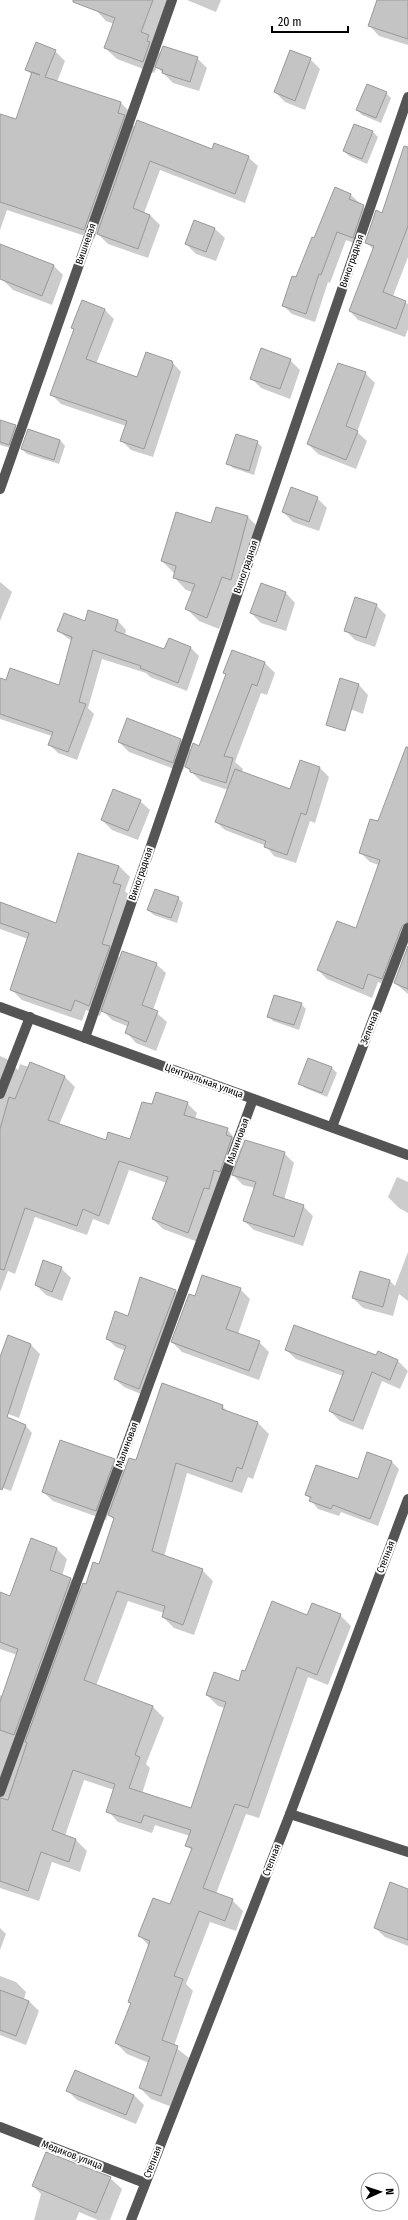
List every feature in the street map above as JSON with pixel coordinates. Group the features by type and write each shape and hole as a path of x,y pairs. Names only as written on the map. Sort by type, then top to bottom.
{"street":[{"name":"Вишневая","path":"0,489 172,0"},
{"name":"Виноградная","path":"85,1038 408,97"},
{"name":"Зеленая","path":"332,1127 408,928"},
{"name":"Центральная улица","path":"0,1007 408,1155"},
{"path":"0,1094 30,1017"},
{"name":"Малиновая","path":"0,1792 253,1099"},
{"name":"Степная","path":"131,2220 290,1814 408,1499"},
{"path":"290,1814 408,1852"},
{"name":"Медиков улица","path":"0,2127 145,2183"}],"building":[{"path":"73,0 153,0 141,32 149,35 147,41 150,42 143,62 104,48 115,18 73,2"},
{"path":"377,0 408,0 408,39 368,26"},
{"path":"36,42 56,50 45,77 121,102 118,113 125,115 84,230 0,202 0,114 16,119 32,72 25,70"},
{"path":"163,46 198,57 190,82 162,73 163,70 155,67"},
{"path":"290,50 311,58 295,101 274,92"},
{"path":"367,84 387,92 376,118 356,110"},
{"path":"137,120 212,149 214,143 249,156 235,194 150,161 133,208 150,215 138,249 97,234"},
{"path":"354,124 373,131 362,159 343,151"},
{"path":"404,146 408,147 408,226 383,292 406,301 396,329 349,311 374,246 365,243 376,210 382,213"},
{"path":"335,187 351,194 349,199 364,205 353,238 337,232 321,275 319,274 306,314 282,306 292,276 296,277 312,237 314,238"},
{"path":"194,220 215,228 206,252 185,244"},
{"path":"0,244 54,265 42,296 0,279"},
{"path":"82,300 105,309 86,359 137,377 146,352 172,361 173,365 144,449 120,441 127,421 50,395 74,329 71,328"},
{"path":"261,348 291,359 280,389 250,379"},
{"path":"338,363 366,372 346,426 358,431 346,460 307,444"},
{"path":"0,420 16,425 9,445 0,442"},
{"path":"28,429 60,440 54,460 21,449"},
{"path":"236,434 258,441 249,471 226,464"},
{"path":"291,487 318,497 309,522 282,512"},
{"path":"216,507 248,516 231,580 222,577 207,618 185,609 195,584 173,578 176,566 161,561 176,512 211,523"},
{"path":"261,583 286,592 276,622 250,613"},
{"path":"355,597 377,604 366,638 344,631"},
{"path":"88,610 118,620 115,631 164,649 169,638 191,647 178,683 140,668 141,666 93,650 79,702 86,704 68,752 48,745 53,732 0,714 0,678 6,680 10,668 59,685 72,637 57,631 64,613 85,621"},
{"path":"232,650 265,662 257,686 252,684 224,756 233,758 226,783 190,772 190,769 185,767 193,743 199,746 226,674 223,673"},
{"path":"340,678 359,684 345,731 326,725"},
{"path":"127,718 181,739 173,763 118,742"},
{"path":"406,747 408,747 408,922 402,926 382,979 368,974 363,989 317,970 337,921 356,928 380,860 359,853 370,819 378,821"},
{"path":"300,760 320,767 306,815 301,813 287,855 264,847 266,841 215,822 235,769 290,789"},
{"path":"113,789 141,800 128,831 101,820"},
{"path":"78,853 119,866 113,883 121,885 102,944 110,946 89,1006 75,1000 71,1011 10,990 29,933 0,923 0,902 56,923"},
{"path":"155,889 179,897 171,918 147,910"},
{"path":"408,946 408,989 394,983"},
{"path":"122,951 157,963 142,1005 158,1011 146,1042 125,1033 129,1022 101,1011"},
{"path":"274,995 302,1003 294,1025 267,1017"},
{"path":"308,1058 332,1067 322,1093 298,1084"},
{"path":"30,1062 65,1076 48,1120 106,1140 108,1132 130,1139 142,1102 152,1104 156,1092 188,1102 184,1115 228,1128 226,1135 232,1137 220,1172 214,1170 209,1189 204,1188 188,1233 152,1219 168,1177 119,1161 99,1216 83,1209 77,1226 25,1208 4,1270 0,1269 0,1129 9,1097 15,1099"},
{"path":"245,1140 285,1152 273,1195 304,1205 294,1237 243,1221 256,1182 232,1175"},
{"path":"43,1260 62,1267 52,1292 35,1285"},
{"path":"360,1271 390,1280 383,1307 352,1298"},
{"path":"202,1275 241,1288 226,1329 260,1341 249,1371 171,1342 189,1294 195,1296"},
{"path":"140,1277 176,1290 139,1389 114,1379 126,1346 106,1339 115,1311 128,1316"},
{"path":"294,1325 376,1355 378,1351 398,1360 390,1380 372,1372 353,1421 329,1411 344,1371 285,1350"},
{"path":"8,1335 31,1344 7,1417 26,1425 2,1490 0,1489 0,1357"},
{"path":"162,1383 223,1405 222,1409 258,1422 242,1469 237,1467 232,1482 176,1463 152,1551 203,1569 183,1625 162,1617 165,1606 117,1591 84,1680 153,1706 135,1755 140,1757 129,1788 191,1808 226,1702 206,1695 214,1672 239,1681 242,1670 245,1671 272,1601 307,1615 312,1603 341,1614 317,1675 297,1667 248,1808 235,1804 203,1888 233,1899 225,1921 199,1911 174,1976 183,1979 162,2040 178,2046 161,2096 139,2088 150,2057 115,2043 131,2003 128,2002 150,1941 138,1936 153,1898 170,1904 192,1848 185,1846 191,1830 144,1815 141,1823 106,1812 115,1784 73,1770 52,1830 76,1839 69,1862 41,1852 28,1891 0,1881 0,1798 8,1800 27,1743 25,1742 83,1583 86,1584 93,1562 99,1564 114,1518 108,1515 129,1458 136,1460"},
{"path":"60,1440 115,1459 96,1511 42,1492"},
{"path":"367,1452 392,1461 370,1519 333,1505 331,1509 309,1501 311,1497 305,1495 316,1465 358,1479"},
{"path":"31,1538 57,1548 50,1570 71,1578 14,1735 0,1730 0,1702 18,1649 0,1642 0,1592 10,1596"},
{"path":"390,1882 408,1889 408,1940 374,1928"},
{"path":"0,1990 29,2001 16,2036 0,2030"},
{"path":"75,2070 134,2095 126,2115 66,2091"},
{"path":"46,2152 111,2177 96,2213 32,2186"}]}
